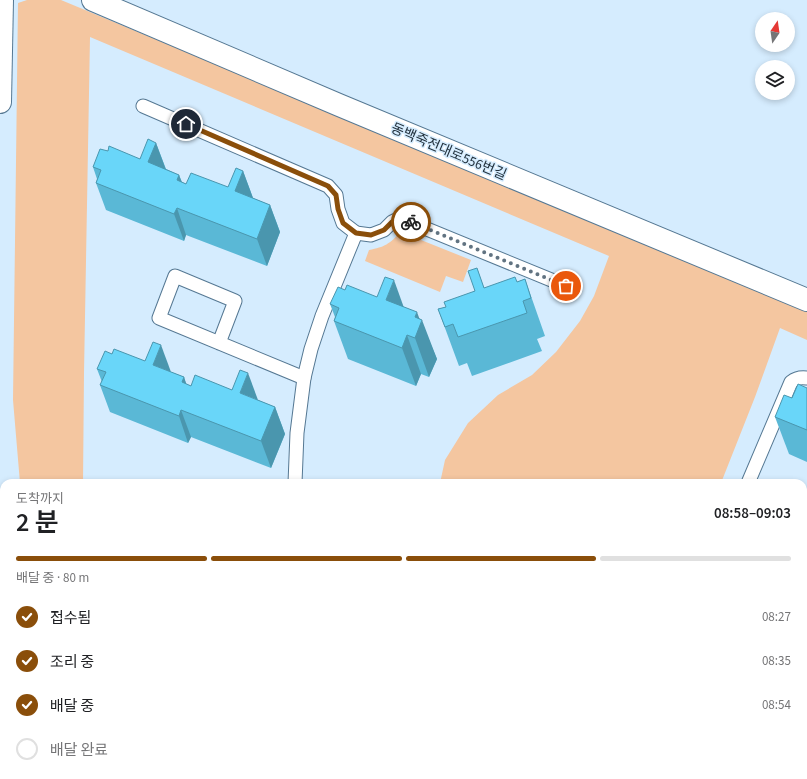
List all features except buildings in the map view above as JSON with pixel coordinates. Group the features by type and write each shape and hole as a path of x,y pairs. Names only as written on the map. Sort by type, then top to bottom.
{"street":[{"path":"0,102 2,0"},
{"name":"동백죽전대로556번길","path":"93,0 339,105 807,300"}],"lane":[{"path":"143,106 328,186 336,195 338,209 343,223 356,233 371,235 384,230 392,222 400,218 566,286"},
{"path":"295,479 297,433 304,378 322,316 356,233"},
{"path":"219,343 235,301 175,276 159,318 219,343 304,378"},
{"path":"750,479 791,382 796,378 807,378"}],"shaded area":[{"path":"27,0 61,0 807,310 807,340 780,328 723,479 441,479 445,460 468,423 498,395 532,375 556,352 580,321 594,296 609,256 90,37 83,479 20,479 13,400 18,3"},
{"path":"401,232 471,260 463,282 446,276 440,292 365,261 369,250 379,248"}],"way so far":[{"path":"411,222 566,286"}],"route":[{"path":"186,124 328,186 336,195 338,209 343,223 356,233 371,235 384,230 392,222 400,218 411,222"}]}
